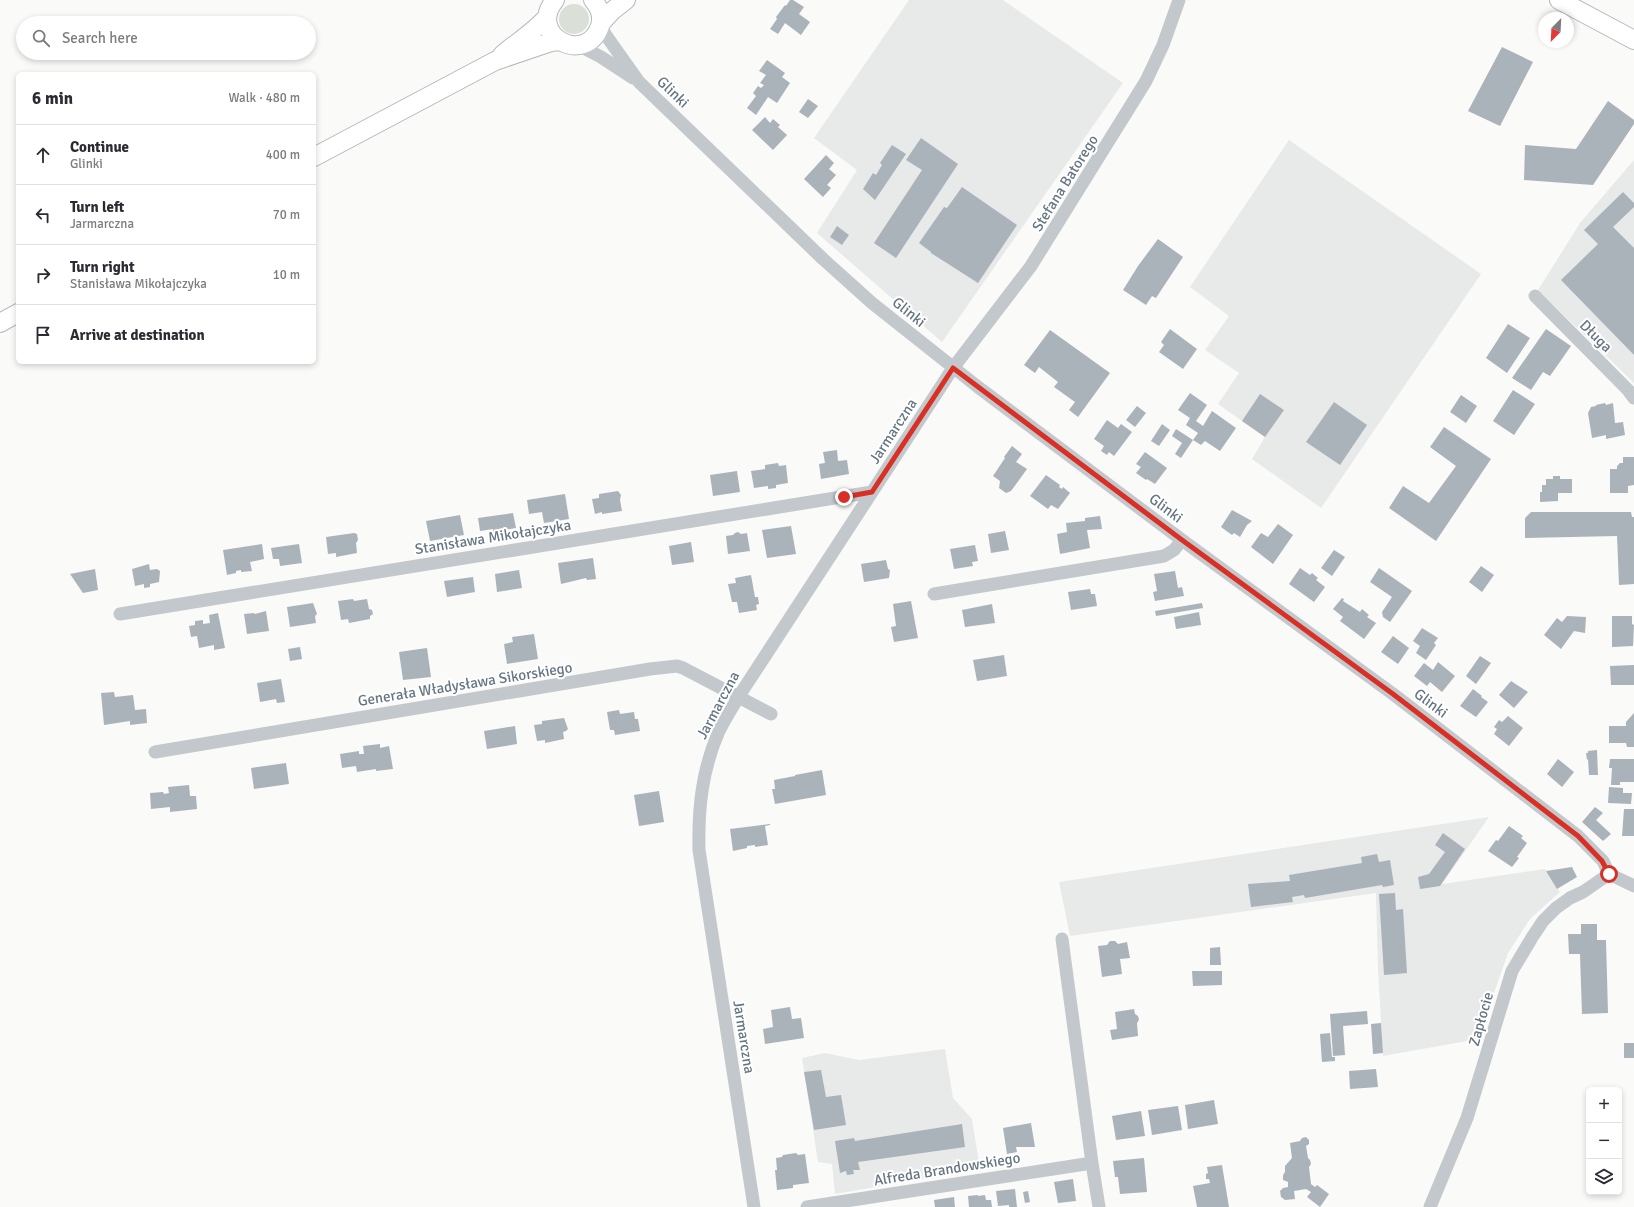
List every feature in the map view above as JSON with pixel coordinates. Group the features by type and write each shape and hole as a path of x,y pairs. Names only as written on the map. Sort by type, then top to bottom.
{"main road":[{"path":"548,8 550,31 560,41 572,46 578,45 586,43 593,38 601,23 601,15 593,0"},
{"path":"601,23 612,11 626,0"},
{"path":"1559,0 1634,40"},
{"path":"495,61 524,36 540,25 548,8"},
{"path":"316,156 495,61 551,42 560,41"},
{"path":"0,323 16,315"}],"street":[{"name":"Stefana Batorego","path":"953,368 1031,266 1146,81 1163,45 1179,0"},
{"name":"Glinki","path":"601,23 605,34 612,45 639,82 823,259 872,303 953,368 1182,540 1393,694 1578,836 1602,861 1609,874"},
{"name":"Glinki","path":"578,45 601,57 639,82"},
{"name":"Długa","path":"1535,296 1628,390 1634,398"},
{"name":"Jarmarczna","path":"754,1207 701,868 698,823 702,781 709,758 720,731 739,696 953,368"},
{"name":"Stanisława Mikołajczyka","path":"120,614 872,492"},
{"name":"Glinki","path":"934,594 1164,556 1174,550 1182,540"},
{"name":"Generała Władysława Sikorskiego","path":"155,752 677,666 684,668 739,696 771,714"},
{"path":"1609,874 1634,886"},
{"name":"Zapłocie","path":"1430,1207 1467,1118 1484,1068 1512,971 1543,921 1556,908 1570,898 1588,889 1609,874"},
{"path":"1062,939 1099,1207"},
{"name":"Alfreda Brandowskiego","path":"807,1207 1092,1163"}],"shaded area":[{"path":"909,0 1003,0 1123,83 942,342 817,233 857,170 814,138"},
{"path":"574,4 585,8 589,19 585,30 574,34 563,30 559,19 563,8"},
{"path":"1289,140 1481,274 1321,508 1252,459 1265,437 1218,404 1239,373 1205,350 1229,316 1190,287"},
{"path":"1634,160 1634,383 1538,290 1580,223"},
{"path":"1489,817 1442,884 1545,869 1560,892 1530,919 1508,953 1478,1039 1383,1056 1378,970 1376,893 1070,936 1059,882"},
{"path":"945,1049 953,1098 972,1119 980,1169 835,1194 832,1164 818,1162 802,1058 825,1053 859,1060"}],"building":[{"path":"790,0 793,0 804,7 799,14 810,22 801,35 785,23 778,34 770,29 777,19 776,17"},
{"path":"1502,47 1533,62 1500,126 1468,111"},
{"path":"767,60 785,73 782,77 790,83 777,103 768,97 756,115 747,108 756,96 753,93 758,86 761,88 764,85 760,83 766,75 759,71"},
{"path":"808,99 818,106 808,118 799,112"},
{"path":"1608,101 1634,120 1634,124 1593,185 1524,180 1525,145 1576,149"},
{"path":"765,117 770,123 773,119 780,125 778,127 787,135 773,150 752,130"},
{"path":"921,138 958,164 896,258 874,243 922,170 906,160"},
{"path":"892,145 906,154 875,200 863,189 873,173 876,175 882,165 880,163"},
{"path":"826,155 834,163 829,169 836,175 827,185 831,188 823,197 804,179"},
{"path":"962,187 1017,225 978,283 931,253 919,243 944,207 947,208"},
{"path":"1623,192 1634,203 1634,207 1613,227 1634,248 1634,355 1561,280 1598,244 1584,230"},
{"path":"837,226 849,235 842,245 830,237"},
{"path":"1158,239 1183,257 1156,298 1152,296 1146,305 1123,290 1138,266"},
{"path":"1508,324 1530,338 1507,373 1486,358"},
{"path":"1170,329 1197,349 1183,369 1159,352 1164,345 1161,342"},
{"path":"1546,329 1571,346 1550,376 1543,372 1531,390 1512,378"},
{"path":"1050,330 1110,373 1078,417 1069,410 1075,402 1054,387 1058,382 1039,367 1035,373 1024,365"},
{"path":"1513,390 1535,404 1514,435 1493,421"},
{"path":"1190,393 1207,405 1196,421 1203,426 1212,411 1236,428 1220,451 1205,441 1201,445 1193,440 1198,433 1186,425 1190,418 1178,410"},
{"path":"1260,394 1284,410 1265,437 1242,421"},
{"path":"1461,395 1477,406 1466,423 1450,412"},
{"path":"1334,402 1367,425 1340,465 1306,442"},
{"path":"1605,403 1606,405 1613,403 1615,423 1623,422 1625,435 1606,439 1606,435 1592,438 1588,413 1591,407"},
{"path":"1137,406 1146,413 1135,427 1126,420"},
{"path":"1107,420 1118,428 1121,424 1132,432 1114,456 1109,452 1107,455 1101,451 1104,446 1094,439"},
{"path":"1162,424 1170,430 1159,446 1151,441"},
{"path":"1444,427 1491,459 1436,541 1389,508 1403,486 1429,503 1456,466 1430,447"},
{"path":"1176,429 1193,440 1181,458 1175,454 1182,443 1172,436"},
{"path":"1012,446 1022,454 1016,462 1027,469 1011,491 1006,493 999,488 1000,481 993,476"},
{"path":"837,450 838,461 847,460 849,474 821,479 819,464 825,463 823,452"},
{"path":"1145,452 1167,468 1155,484 1136,473 1141,467 1136,464"},
{"path":"1623,457 1634,457 1634,485 1628,486 1628,493 1610,493 1610,469 1617,469 1617,466 1620,463 1623,463"},
{"path":"778,463 779,466 786,465 788,483 776,485 776,488 768,489 768,486 754,488 751,471 765,469 765,465"},
{"path":"737,471 740,492 713,496 710,475"},
{"path":"1046,475 1060,485 1059,487 1062,489 1063,487 1070,493 1058,509 1051,505 1048,509 1030,496"},
{"path":"1553,476 1560,476 1560,479 1572,479 1572,493 1558,493 1558,501 1540,502 1542,485 1546,485 1546,479 1553,479"},
{"path":"618,491 621,495 620,500 622,511 602,514 602,512 595,514 592,499 599,498 599,494"},
{"path":"565,494 569,519 544,523 542,512 529,514 527,500"},
{"path":"1232,510 1252,521 1247,525 1240,537 1234,533 1232,535 1221,527"},
{"path":"1531,512 1631,512 1632,517 1634,517 1634,584 1619,585 1617,536 1525,538 1525,518"},
{"path":"513,513 516,528 504,530 501,533 497,531 493,532 493,529 480,531 478,518"},
{"path":"460,515 464,535 430,541 426,521"},
{"path":"1100,516 1102,529 1087,530 1090,548 1060,554 1057,534 1067,532 1066,523 1085,521 1085,518"},
{"path":"1278,524 1293,535 1273,564 1251,547 1261,533 1268,537"},
{"path":"791,526 796,554 767,558 762,530"},
{"path":"1005,531 1009,550 991,553 988,534"},
{"path":"738,532 741,534 747,533 750,551 728,554 726,536 733,535"},
{"path":"354,533 357,534 358,540 356,543 357,553 336,557 336,553 328,554 326,537"},
{"path":"691,542 694,562 672,565 669,546"},
{"path":"262,544 264,559 250,562 252,571 241,572 241,570 227,575 223,550"},
{"path":"299,544 302,563 280,566 279,559 273,559 271,548"},
{"path":"975,545 978,561 972,562 973,566 954,569 950,549"},
{"path":"1334,550 1345,557 1332,576 1321,568"},
{"path":"593,558 596,579 587,580 586,578 561,584 558,563"},
{"path":"886,560 888,569 890,570 889,578 864,582 861,564"},
{"path":"149,564 150,570 157,569 160,571 159,582 150,584 150,587 144,588 144,584 135,586 132,569"},
{"path":"1481,566 1494,575 1482,592 1469,582"},
{"path":"1300,568 1310,575 1312,573 1318,578 1316,580 1325,587 1314,602 1289,584"},
{"path":"1379,568 1412,591 1390,622 1383,617 1382,612 1392,597 1370,582"},
{"path":"95,569 98,590 83,593 70,574"},
{"path":"519,570 522,588 497,592 495,574"},
{"path":"1175,571 1178,588 1182,587 1184,596 1155,601 1153,592 1157,591 1154,574"},
{"path":"751,575 755,597 758,597 759,604 756,605 757,610 739,613 737,602 732,602 728,584 736,583 735,578"},
{"path":"473,577 475,592 447,597 444,581"},
{"path":"1090,589 1091,594 1095,594 1097,606 1071,610 1068,592"},
{"path":"1342,598 1344,599 1343,601 1360,612 1362,609 1369,615 1367,617 1376,623 1364,639 1340,621 1343,617 1333,609"},
{"path":"353,599 354,601 367,599 369,609 372,610 373,614 370,616 370,619 349,623 348,619 341,620 338,601"},
{"path":"911,601 918,638 894,642 891,627 896,626 893,604"},
{"path":"313,603 317,614 315,616 316,623 290,627 287,607"},
{"path":"1202,603 1203,608 1156,616 1155,611"},
{"path":"992,604 995,623 965,627 962,610"},
{"path":"266,611 269,631 247,634 244,614 255,614"},
{"path":"1199,612 1201,625 1176,629 1174,617"},
{"path":"218,613 225,648 214,650 214,645 199,648 197,636 191,637 189,626 195,625 195,621 203,620 203,624 210,623 209,615"},
{"path":"1567,616 1586,617 1585,633 1574,631 1561,649 1544,635 1557,618 1562,622"},
{"path":"1612,616 1632,616 1632,624 1634,625 1633,646 1612,647"},
{"path":"1422,628 1438,638 1434,643 1436,645 1426,660 1416,653 1420,646 1413,641"},
{"path":"534,634 538,659 507,664 504,644 513,642 512,637"},
{"path":"1393,636 1409,648 1398,664 1381,652"},
{"path":"300,647 302,659 290,661 288,649"},
{"path":"427,648 431,677 403,680 399,652"},
{"path":"1004,655 1007,676 977,681 973,660"},
{"path":"1480,656 1491,663 1476,684 1466,676"},
{"path":"1438,662 1455,676 1442,692 1430,682 1427,686 1414,676 1424,663 1433,670"},
{"path":"1634,665 1634,685 1611,685 1610,666"},
{"path":"281,679 285,702 277,703 276,699 260,702 257,683"},
{"path":"1511,681 1528,692 1514,708 1499,695"},
{"path":"1473,689 1488,702 1476,717 1460,706"},
{"path":"114,692 115,697 133,695 135,710 146,709 147,723 130,725 130,721 104,725 101,693"},
{"path":"619,710 620,714 634,712 635,719 638,719 640,731 615,735 614,730 610,730 607,712"},
{"path":"1634,713 1634,747 1627,747 1626,743 1609,743 1609,726 1626,726 1626,722"},
{"path":"1508,716 1523,728 1509,746 1494,734 1497,729 1494,727 1499,720 1502,722"},
{"path":"564,718 568,729 563,732 564,739 545,743 545,740 537,741 534,725 542,724 542,721"},
{"path":"515,726 517,744 487,749 484,731"},
{"path":"380,744 380,748 389,746 393,769 376,771 376,769 357,772 356,766 342,768 340,754 359,751 359,754 364,754 363,746"},
{"path":"1597,750 1598,775 1589,775 1586,753 1588,753 1588,751"},
{"path":"1558,759 1574,772 1562,787 1547,774"},
{"path":"1610,759 1634,759 1634,782 1620,782 1620,785 1611,785 1612,768 1609,768"},
{"path":"286,763 289,784 254,789 251,768"},
{"path":"822,770 826,795 775,804 772,789 775,789 774,780"},
{"path":"189,785 190,796 196,796 197,809 170,812 170,807 151,809 150,793 169,793 168,787"},
{"path":"1609,787 1623,788 1623,793 1632,793 1631,804 1608,803"},
{"path":"659,791 664,822 639,826 634,795"},
{"path":"1595,807 1603,813 1596,820 1611,834 1603,841 1582,822"},
{"path":"1624,809 1634,809 1634,836 1622,836"},
{"path":"770,824 765,826 768,845 755,847 755,845 747,846 747,848 733,851 730,829"},
{"path":"1509,826 1523,836 1521,838 1527,843 1512,867 1488,851 1496,840 1498,841"},
{"path":"1443,833 1465,849 1440,886 1420,889 1418,877 1429,874 1445,852 1435,845"},
{"path":"1377,854 1379,862 1390,860 1394,885 1383,887 1382,885 1305,898 1304,895 1292,897 1293,902 1251,907 1248,884 1290,881 1289,875 1362,863 1361,857"},
{"path":"1572,867 1577,877 1557,889 1546,871"},
{"path":"1395,893 1396,910 1403,909 1407,973 1384,975 1379,894"},
{"path":"1581,924 1597,924 1597,940 1606,940 1608,1013 1582,1014 1580,954 1569,954 1568,934 1581,934"},
{"path":"1110,941 1115,941 1118,944 1127,942 1130,958 1120,959 1122,974 1102,977 1098,946 1107,945"},
{"path":"1220,947 1221,965 1210,965 1210,948"},
{"path":"1192,971 1222,971 1222,985 1193,986"},
{"path":"790,1007 792,1019 801,1018 804,1038 765,1044 763,1029 773,1027 771,1010"},
{"path":"1134,1009 1139,1020 1137,1023 1138,1036 1112,1040 1110,1030 1117,1029 1115,1012"},
{"path":"1367,1011 1368,1024 1343,1026 1345,1055 1333,1056 1330,1014"},
{"path":"1381,1023 1383,1053 1373,1054 1371,1024"},
{"path":"1330,1033 1332,1057 1335,1057 1335,1061 1322,1062 1320,1034"},
{"path":"1624,1043 1634,1043 1634,1058 1624,1058"},
{"path":"1376,1069 1378,1087 1350,1089 1349,1071"},
{"path":"821,1070 826,1097 841,1095 846,1125 814,1130 804,1072"},
{"path":"1214,1100 1218,1124 1188,1129 1185,1105"},
{"path":"1178,1106 1182,1130 1152,1135 1148,1110"},
{"path":"1141,1111 1145,1136 1116,1140 1112,1116"},
{"path":"1031,1123 1035,1147 1016,1147 1017,1152 1007,1154 1003,1128"},
{"path":"962,1124 965,1147 858,1162 860,1170 853,1170 854,1174 847,1175 846,1171 840,1173 835,1141 854,1138 855,1141"},
{"path":"1306,1137 1309,1140 1309,1144 1306,1146 1308,1158 1311,1164 1309,1167 1311,1184 1315,1187 1317,1185 1329,1194 1320,1207 1307,1197 1311,1192 1306,1189 1294,1191 1295,1199 1285,1200 1281,1197 1280,1191 1283,1188 1288,1187 1288,1182 1283,1180 1283,1175 1285,1172 1285,1166 1292,1158 1290,1143 1300,1141 1302,1138"},
{"path":"796,1153 798,1155 805,1154 809,1183 793,1185 793,1188 777,1190 775,1170 777,1170 776,1158 782,1157 783,1155"},
{"path":"1144,1158 1147,1192 1120,1194 1118,1177 1115,1177 1113,1161"},
{"path":"1222,1165 1229,1207 1197,1207 1193,1186 1210,1183 1209,1179 1206,1179 1206,1174 1208,1173 1207,1167"},
{"path":"1073,1179 1076,1201 1058,1203 1054,1182"},
{"path":"1015,1189 1017,1207 1009,1207 1009,1205 998,1206 996,1191"},
{"path":"1028,1191 1030,1202 1025,1203 1023,1192"},
{"path":"985,1195 986,1200 991,1200 992,1207 969,1207 968,1196"},
{"path":"954,1197 955,1207 935,1207 934,1200"}],"route":[{"path":"844,497 872,492 953,368 1182,540 1393,694 1578,836 1594,851 1602,861 1609,874"}]}
